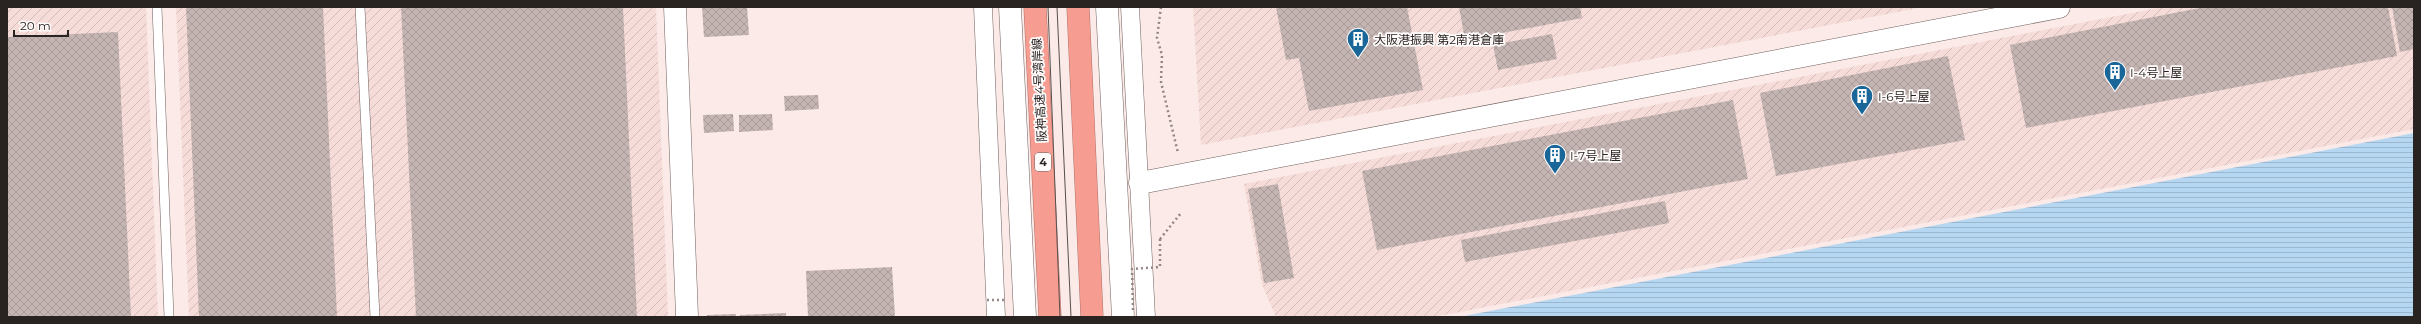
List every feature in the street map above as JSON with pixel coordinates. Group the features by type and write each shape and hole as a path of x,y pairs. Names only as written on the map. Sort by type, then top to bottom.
{"highway":[{"name":"阪神高速4号湾岸線","path":"1035,7 1050,317"},
{"path":"1078,7 1092,317"}],"street":[{"path":"675,7 687,316"},
{"path":"983,7 996,317"},
{"path":"1010,7 1025,317"},
{"path":"1107,7 1134,315"},
{"path":"1130,7 1140,183 1134,315"},
{"path":"1140,183 1976,12 2059,7"}],"lane":[{"path":"157,7 169,317"},
{"path":"360,7 375,317"}],"path":[{"path":"1161,7 1157,38 1162,55 1161,82 1178,153"},
{"path":"1134,315 1132,270 1160,267 1160,239 1181,213"},
{"path":"987,300 1005,300"}],"shaded area":[{"path":"7,7 146,7 158,317 7,317"},
{"path":"176,7 656,7 668,317 189,317"},
{"path":"1193,7 1924,7 1201,145"},
{"path":"2163,7 2414,7 2414,129 1434,317 1276,317 1262,285 1244,184"}],"water":[{"path":"2414,133 2414,317 1459,317"}],"building":[{"path":"186,7 323,7 337,317 199,317"},
{"path":"401,7 623,7 637,317 416,317"},
{"path":"702,7 747,7 749,35 704,37"},
{"name":"大阪港振興 第2南港倉庫","path":"1276,7 1407,7 1423,90 1309,111 1299,58 1286,60"},
{"path":"1459,7 1580,7 1582,18 1465,40"},
{"name":"I-4号上屋","path":"2205,7 2388,7 2397,56 2026,128 2010,45"},
{"path":"2392,7 2414,7 2414,49 2400,52"},
{"path":"118,32 131,317 7,317 7,37"},
{"path":"1552,34 1557,59 1498,70 1493,45"},
{"name":"I-6号上屋","path":"1948,56 1965,140 1776,176 1760,93"},
{"path":"818,95 819,109 785,111 784,96"},
{"name":"I-7号上屋","path":"1733,100 1748,179 1377,250 1362,171"},
{"path":"733,114 734,131 704,133 703,115"},
{"path":"772,114 773,130 739,132 739,115"},
{"path":"1278,184 1294,278 1264,283 1248,189"},
{"path":"1665,201 1669,223 1465,262 1461,240"},
{"path":"892,267 895,317 808,317 806,271"},
{"path":"786,313 786,317 740,317 740,315"},
{"path":"736,314 736,317 707,317 707,315"}],"tram line":[{"path":"1048,7 1060,317"},
{"path":"1057,7 1071,317"}],"place":[{"name":"大阪港振興 第2南港倉庫","path":"1358,58"},
{"name":"I-4号上屋","path":"2115,92"},
{"name":"I-6号上屋","path":"1862,116"},
{"name":"I-7号上屋","path":"1555,174"}]}
